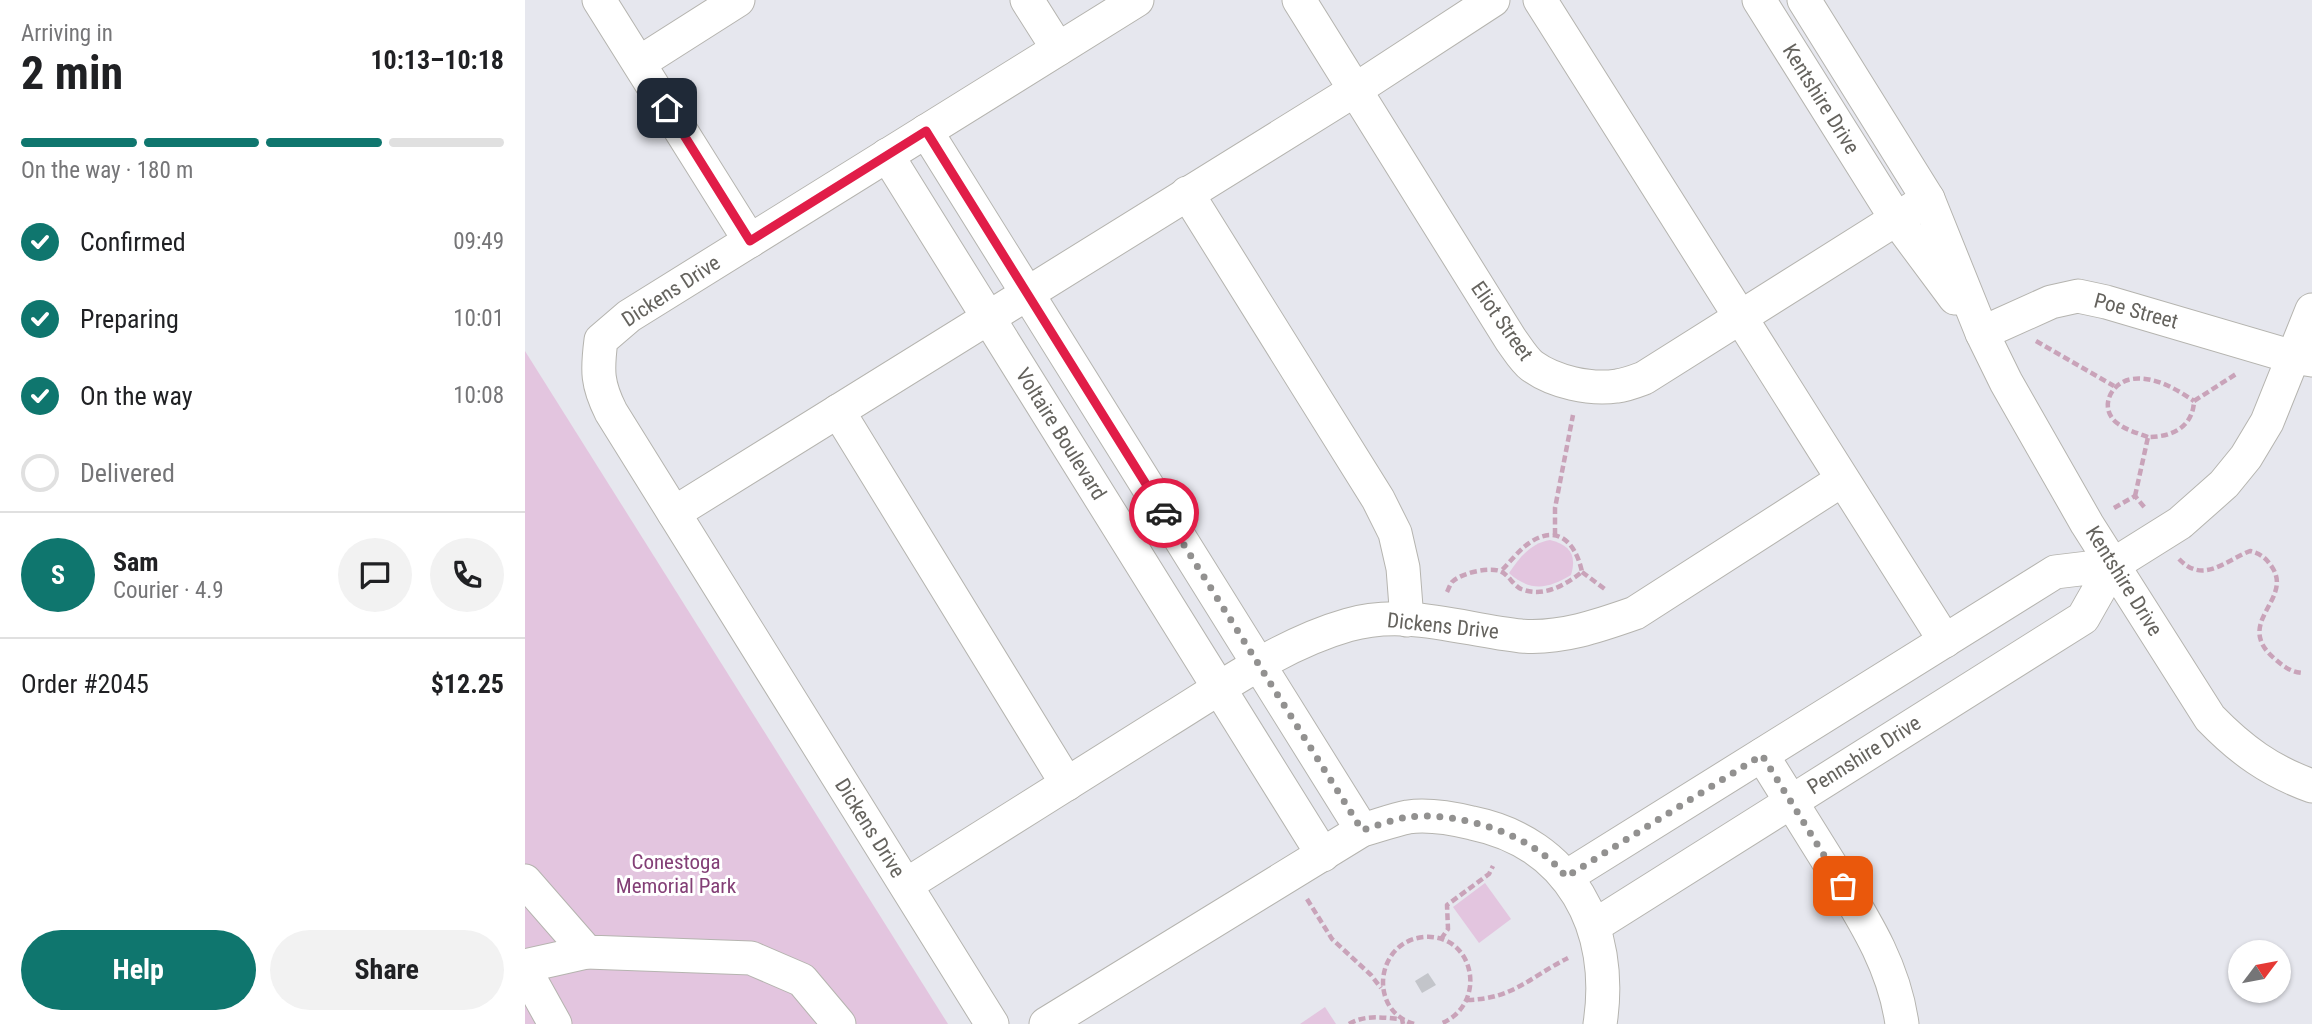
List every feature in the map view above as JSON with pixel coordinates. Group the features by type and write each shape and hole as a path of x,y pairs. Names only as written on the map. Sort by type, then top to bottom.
{"street":[{"path":"599,0 750,241"},
{"path":"639,63 738,0"},
{"path":"1027,0 1058,49"},
{"name":"Dickens Drive","path":"992,1024 600,391 597,372 601,340 629,316 1137,0"},
{"name":"Eliot Street","path":"1299,0 1511,340 1530,365 1550,376 1579,384 1618,386 1644,378 1928,199"},
{"path":"674,513 1355,90 1493,0"},
{"path":"1540,0 1945,641"},
{"name":"Kentshire Drive","path":"1759,0 1897,220 1982,333"},
{"name":"Kentshire Drive","path":"1804,0 1928,199 1982,333 2006,382 2087,524 2210,718 2235,744 2260,762 2284,776 2312,786"},
{"path":"926,131 1362,830"},
{"name":"Voltaire Boulevard","path":"887,155 1323,855"},
{"path":"1187,193 1378,499 1395,533 1403,568 1407,620"},
{"name":"Poe Street","path":"1982,333 2051,302 2078,296 2303,358"},
{"name":"Pennshire Drive","path":"1566,877 2055,572 2113,565 2181,523 2224,484 2246,457 2303,358 2312,310"},
{"path":"838,411 1067,784"},
{"name":"Dickens Drive","path":"906,884 1220,688 1314,637 1350,624 1387,617 1523,636 1562,635 1602,625 1635,613 1842,480"},
{"name":"Pennshire Drive","path":"1597,938 1791,801 2083,618 2113,565"},
{"path":"1762,755 1870,929 1889,969 1902,1024"},
{"path":"1046,1024 1362,830 1409,817 1435,817 1504,831 1558,866 1584,904 1597,938 1604,1002 1600,1024"},
{"path":"525,881 587,952"},
{"path":"555,1024 525,968 587,952 751,958 802,980 839,1024"}],"path":[{"path":"2023,314 2038,344 2114,386"},
{"path":"2194,401 2249,365 2258,345"},
{"path":"2131,379 2155,381 2174,388 2194,401 2193,414 2186,424 2169,434 2148,437 2116,423 2111,416 2108,396 2114,386 2131,379"},
{"path":"1555,535 1555,508 1579,384"},
{"path":"2087,524 2134,496 2148,437"},
{"path":"2134,496 2176,557 2196,572 2206,572 2250,551 2267,560 2276,573 2277,586 2261,619 2258,632 2261,643 2284,667 2303,673"},
{"path":"1444,624 1446,594 1452,582 1484,571 1501,571 1521,589 1540,592 1556,589 1582,572 1579,555 1569,541 1555,535 1539,538 1524,546 1501,571"},
{"path":"1441,939 1448,929 1447,905 1489,874 1493,866"},
{"path":"1292,874 1332,939 1371,975 1382,989 1387,1004 1403,1021"},
{"path":"1382,989 1388,959 1397,947 1410,940 1426,937 1441,939 1454,946 1464,958 1470,972 1471,986 1460,1012 1440,1024"},
{"path":"1467,1000 1487,1000 1506,995 1597,938"},
{"path":"1349,1024 1360,1017 1414,1024"}],"green space":[{"name":"Conestoga Memorial Park","path":"525,351 948,1024 525,1024"},
{"path":"1550,540 1563,545 1570,552 1573,562 1571,575 1547,586 1532,586 1509,573 1526,552 1537,544"},
{"path":"1485,883 1511,919 1479,943 1453,907"},
{"path":"1325,1007 1336,1024 1300,1024"}],"building":[{"path":"1428,973 1436,985 1422,993 1415,981"}],"way so far":[{"path":"1164,513 1362,830 1409,817 1435,817 1479,824 1504,831 1522,841 1558,866 1566,877 1762,755 1843,886"}],"route":[{"path":"667,108 750,241 926,131 1164,513"}]}
